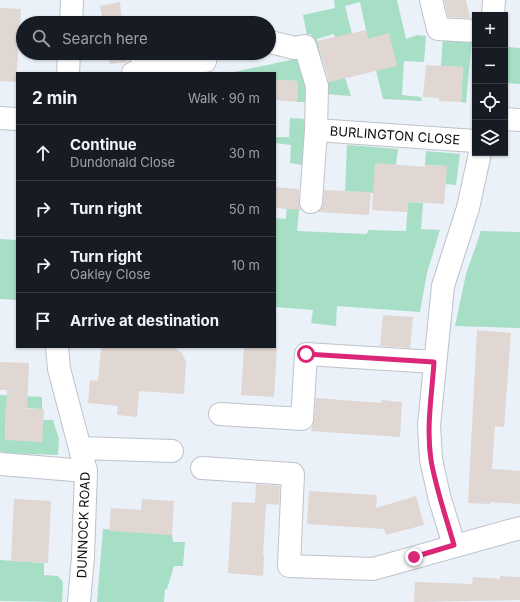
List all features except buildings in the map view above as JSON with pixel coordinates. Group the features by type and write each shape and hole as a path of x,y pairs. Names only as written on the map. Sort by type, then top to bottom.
{"street":[{"path":"71,16 72,0"},
{"path":"430,0 438,29 472,31"},
{"path":"493,12 494,0"},
{"path":"276,43 295,48 305,46 317,86 316,130"},
{"path":"68,72 69,60"},
{"path":"139,66 205,61"},
{"path":"0,118 16,119"},
{"path":"508,119 520,120"},
{"name":"BURLINGTON CLOSE","path":"311,202 316,130 472,141"},
{"path":"454,545 439,496 431,459 429,425 434,362 443,286 468,208 479,156"},
{"name":"DUNNOCK ROAD","path":"57,348 59,369 86,470 83,557 79,602"},
{"path":"220,414 302,419 306,354 434,362"},
{"path":"80,448 172,451"},
{"path":"0,464 86,470"},
{"path":"202,468 293,474 289,566 373,570 454,545 520,528"}],"green space":[{"path":"334,0 397,0 406,39 417,35 426,36 424,62 404,61 402,95 421,97 422,101 383,99 376,70 389,34 368,39 360,2 345,6 354,42 337,45 334,34 317,39 327,82 345,78 351,96 323,94 323,83 311,34 307,35 303,15 335,8"},
{"path":"443,37 472,39 466,103 461,102 463,67 441,66"},
{"path":"508,47 520,48 520,84 508,83"},
{"path":"300,58 308,86 307,102 297,102 298,81 276,80 276,72 234,72"},
{"path":"290,118 305,119 303,165 290,163 291,145 276,143 276,137 289,137"},
{"path":"347,145 398,149 396,165 373,193 345,191"},
{"path":"426,151 460,154 456,185 445,184 447,166 425,165"},
{"path":"287,199 300,200 297,231 367,234 368,230 406,231 408,202 423,203 421,229 440,230 427,273 420,312 337,306 336,326 311,323 313,310 276,307 276,218 286,219"},
{"path":"481,231 520,232 520,328 455,326 466,274"},
{"path":"0,239 16,240 16,300 0,299"},
{"path":"0,395 42,397 42,409 6,407 5,439 42,442 43,420 53,420 59,439 58,455 5,453 0,451"},
{"path":"103,529 172,535 173,542 185,542 183,566 174,566 167,589 165,589 164,602 97,602"},
{"path":"0,560 44,563 44,575 58,576 63,582 62,602 0,601"}],"route":[{"path":"306,354 434,362 429,425 431,459 439,496 454,545 414,557"}]}
